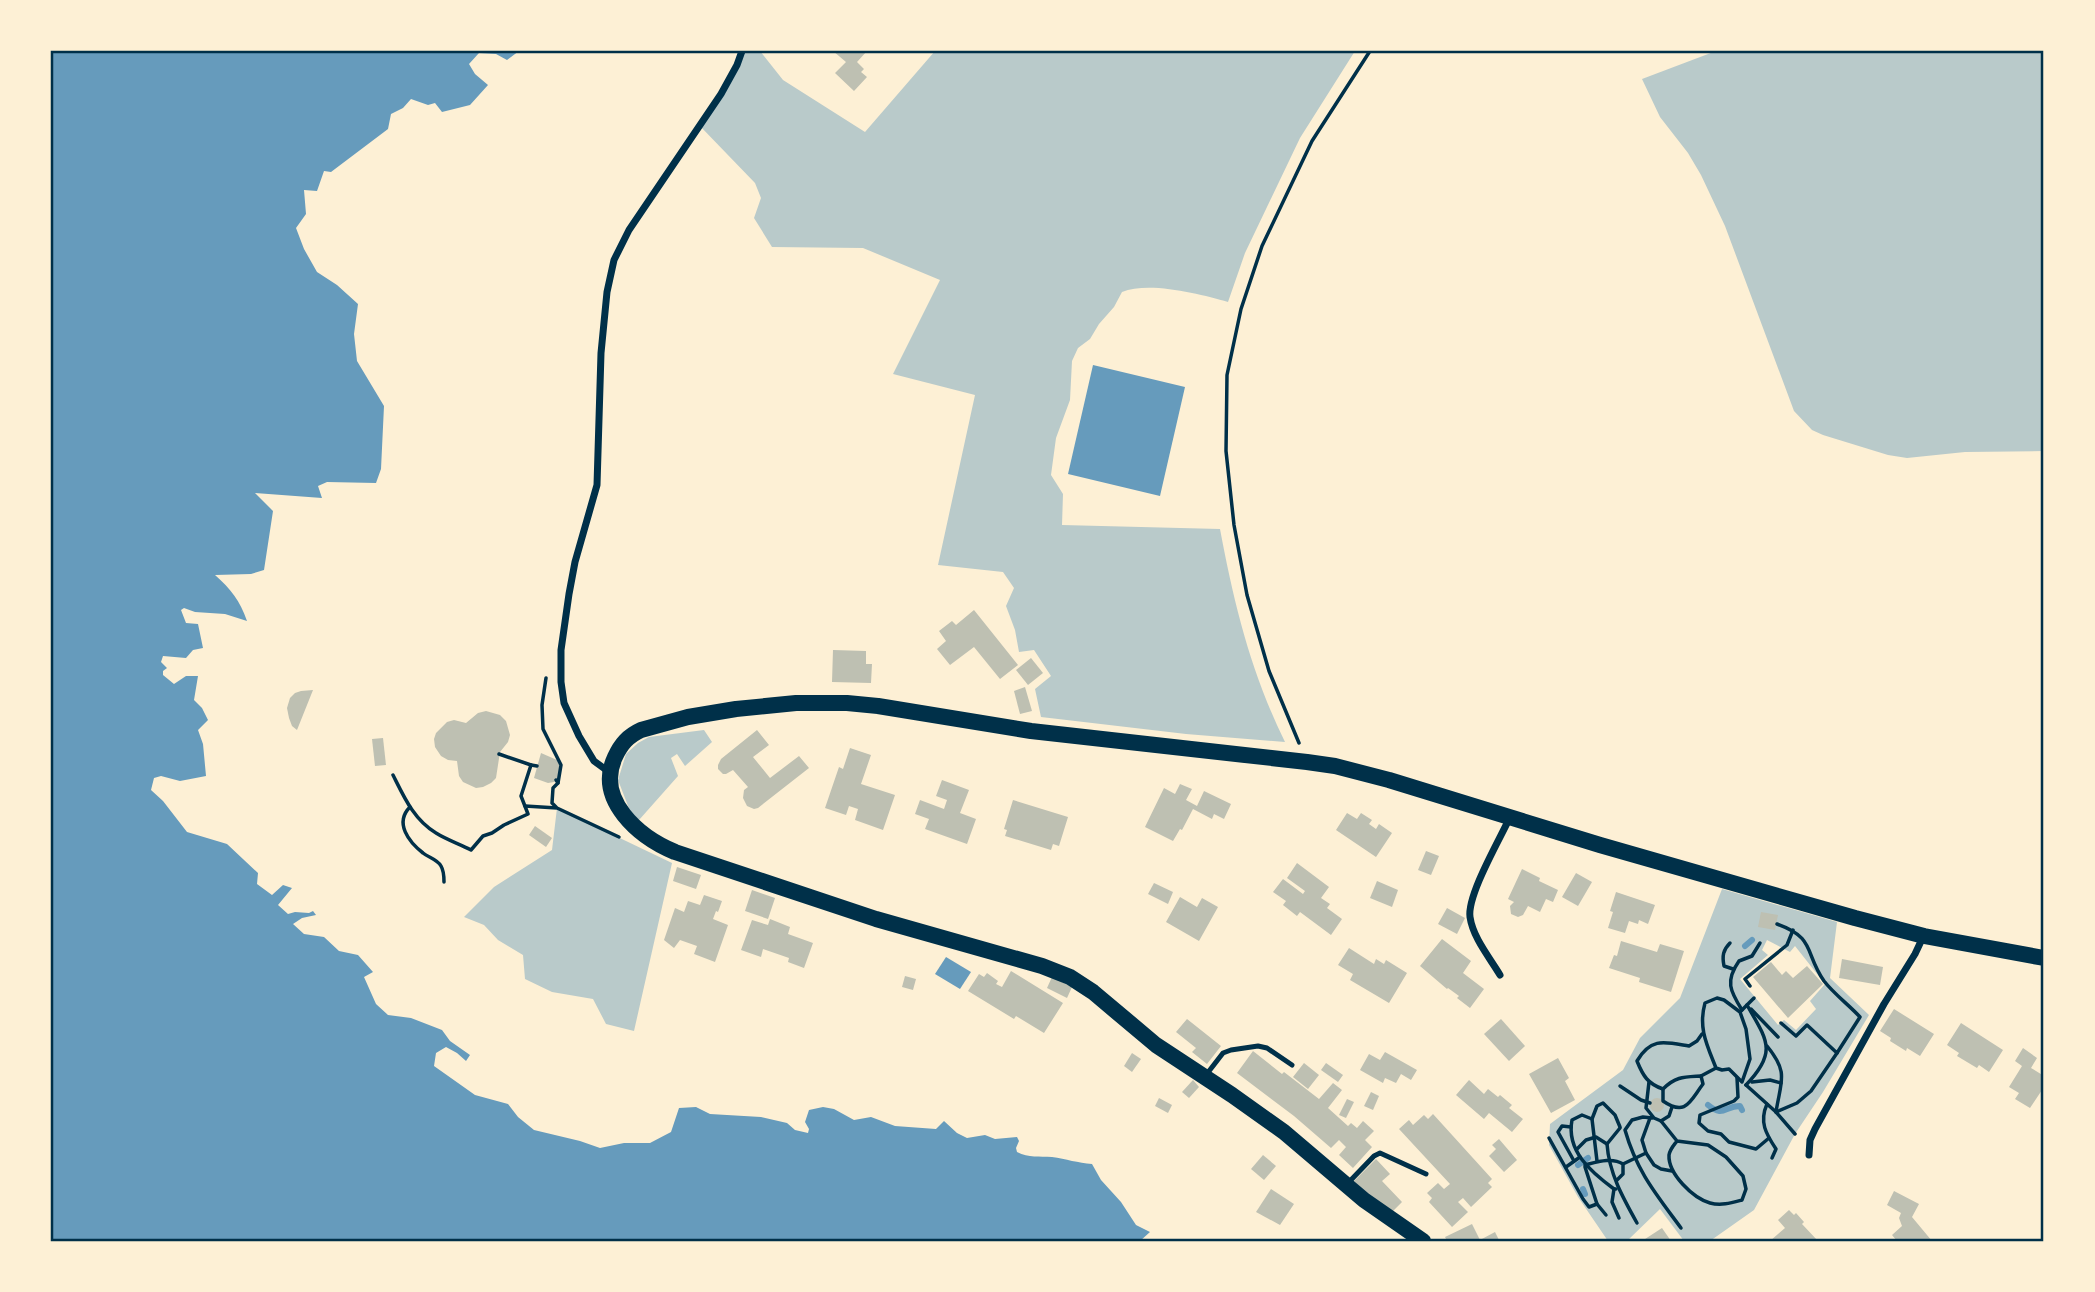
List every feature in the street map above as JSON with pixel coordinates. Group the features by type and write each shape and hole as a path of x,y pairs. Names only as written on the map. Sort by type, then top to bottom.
{"main road":[{"path":"1423,1241 1364,1200 1275,1126 1156,1045 1093,992 1058,971 876,919 662,846 628,819 614,800 609,777 622,744 641,730 714,712 815,702 864,704 1031,731 1307,762 1361,772 1821,909 1924,936 2044,958"}],"street":[{"path":"609,777 594,761 569,718 561,682 561,650 576,562 597,485 601,353 607,292 614,260 629,230 721,94 742,51"},
{"path":"1500,975 1474,930 1470,908 1510,817"},
{"path":"1808,1155 1815,1129 1924,936"}],"lane":[{"path":"1204,1078 1223,1053 1258,1046 1267,1048 1292,1065"},
{"path":"1346,1184 1380,1153 1426,1174"}],"path":[{"path":"1307,762 1269,671 1247,595 1234,526 1226,451 1227,374 1241,309 1262,246 1312,141 1370,51"},
{"path":"561,650 551,659 542,705 543,729 561,765 553,788 552,803 557,808 626,841"},
{"path":"499,754 537,766"},
{"path":"393,775 410,807 422,822 436,833 471,850 483,836 528,814 520,796 529,764"},
{"path":"524,806 557,808"},
{"path":"410,807 404,813 406,835 421,851 438,861 444,873 444,882"},
{"path":"1776,1112 1797,1102 1811,1091 1860,1017 1825,982 1806,941 1793,930 1777,924"},
{"path":"1750,986 1745,979 1787,945 1793,930"},
{"path":"1730,943 1724,949 1722,958 1724,966 1733,969"},
{"path":"1742,1082 1750,1059 1741,1011 1731,992 1731,977 1739,961 1752,956 1760,943"},
{"path":"1716,1068 1703,1033 1705,1003 1717,998 1741,1011"},
{"path":"1741,1011 1754,998"},
{"path":"1747,1005 1767,1046 1779,1060 1782,1069 1776,1112"},
{"path":"1747,1005 1778,1037"},
{"path":"1781,1023 1796,1036 1807,1025 1837,1053"},
{"path":"1663,1089 1643,1076 1637,1061 1644,1049 1657,1043 1671,1042 1689,1046 1698,1041 1703,1033"},
{"path":"1748,1084 1762,1066 1767,1046"},
{"path":"1701,1076 1703,1084 1690,1103 1682,1108 1672,1107 1663,1101 1663,1089 1671,1081 1682,1077 1701,1076 1716,1068 1729,1069 1742,1082 1748,1084 1795,1134"},
{"path":"1737,1078 1738,1097 1700,1115 1699,1123 1708,1131 1721,1134 1728,1142 1756,1149 1769,1138"},
{"path":"1748,1084 1770,1080 1781,1083"},
{"path":"1649,1082 1646,1108 1652,1118"},
{"path":"1620,1086 1650,1103"},
{"path":"1597,1161 1592,1119 1597,1106 1603,1103 1615,1115 1623,1129 1634,1159 1645,1178 1681,1228"},
{"path":"1768,1104 1763,1112 1762,1124 1776,1149 1772,1158"},
{"path":"1661,1121 1670,1115 1672,1107"},
{"path":"1592,1119 1582,1115 1572,1120 1569,1134 1585,1165 1616,1189 1637,1223"},
{"path":"1607,1144 1632,1120 1643,1117 1661,1121 1677,1141 1709,1145 1726,1157 1743,1176 1746,1189 1742,1200 1724,1205 1708,1202 1693,1193 1672,1171 1669,1156 1677,1141"},
{"path":"1652,1118 1642,1140 1646,1153 1654,1165 1672,1171"},
{"path":"1571,1127 1562,1126 1558,1132 1574,1161"},
{"path":"1577,1149 1586,1140 1595,1137 1607,1144"},
{"path":"1549,1138 1590,1207 1597,1204"},
{"path":"1607,1144 1608,1161 1617,1179 1612,1202 1619,1218"},
{"path":"1623,1164 1646,1153"},
{"path":"1566,1167 1580,1157"},
{"path":"1585,1165 1617,1160 1623,1164"},
{"path":"1605,1182 1617,1179 1623,1174 1623,1164"},
{"path":"1585,1165 1597,1204 1605,1216"}],"shaded area":[{"path":"742,51 760,51 783,80 865,132 935,51 1355,51 1300,138 1245,253 1228,302 1160,288 1122,292 1090,339 1078,348 1072,361 1070,400 1056,438 1051,475 1063,494 1062,525 1220,529 1245,638 1262,690 1285,742 1186,734 1041,717 1035,689 1051,676 1034,650 1019,652 1015,630 1006,606 1014,588 1003,572 938,565 975,395 893,374 940,280 863,248 772,247 754,218 761,198 755,183 699,125 721,94"},
{"path":"1716,51 2044,51 2044,451 1965,452 1907,458 1888,455 1812,430 1794,411 1725,226 1701,175 1660,117 1642,79"},
{"path":"704,730 712,742 685,766 677,754 671,758 678,776 639,820 630,811 618,780 626,754 649,737"},
{"path":"557,808 672,863 634,1031 606,1024 593,999 552,992 525,979 523,955 498,940 484,925 464,917 494,887 552,850"},
{"path":"1722,889 1837,922 1830,978 1869,1015 1795,1134 1754,1210 1710,1241 1684,1241 1660,1209 1627,1241 1608,1241 1578,1197 1549,1145 1550,1124 1623,1070 1640,1038 1680,998","holes":["1767,940 1790,952 1795,946 1825,984 1810,1001 1816,1009 1796,1030 1784,1020 1778,1025 1740,979 1768,955 1762,950"]}],"water":[{"path":"51,51 519,51 507,60 496,54 479,53 469,64 475,74 488,85 470,105 442,112 435,103 428,105 411,99 403,108 391,114 388,129 331,172 324,171 317,191 304,190 306,214 296,228 304,249 317,272 358,304 354,334 357,361 384,406 381,469 376,483 327,482 318,486 322,498 255,493 273,511 264,570 251,574 215,575 234,596 247,621 225,614 195,612 184,608 181,610 186,623 198,624 203,648 193,650 186,658 163,656 161,662 167,668 163,675 174,684 186,676 198,676 194,700 208,720 198,730 203,744 206,776 180,781 161,776 154,778 151,790 187,832 227,844 258,873 257,884 272,895 283,885 292,888 278,905 288,914 313,911 316,915 302,918 293,924 304,934 324,937 339,951 358,955 373,972 364,977 376,1004 388,1015 411,1018 442,1030 450,1041 470,1055 466,1061 446,1047 436,1053 434,1066 475,1095 508,1104 518,1117 534,1130 600,1148 624,1143 650,1143 671,1132 679,1108 696,1107 710,1114 761,1117 787,1123 795,1130 808,1133 805,1122 809,1110 823,1107 834,1109 854,1120 871,1117 895,1126 936,1129 944,1121 967,1138 985,1135 995,1139 1017,1137 1017,1152 1092,1164 1136,1225 1150,1232 1140,1241 51,1241"},
{"path":"1093,365 1185,387 1160,496 1068,474"},
{"path":"946,957 971,972 960,989 935,974"}],"building":[{"path":"833,51 867,51 857,62 864,69 861,72 867,77 854,91 835,73 846,62"},
{"path":"974,610 1018,665 1000,679 974,647 950,665 937,649 946,641 939,631 952,621 956,625"},
{"path":"833,650 866,651 866,664 872,664 871,683 832,682"},
{"path":"1031,658 1043,673 1028,685 1016,670"},
{"path":"1025,687 1032,711 1020,714 1014,691"},
{"path":"313,690 297,730 289,718 287,708 290,698 295,693"},
{"path":"486,711 500,715 506,721 510,735 500,752 496,778 483,787 476,788 463,782 459,776 457,761 441,756 435,747 434,739 447,722 454,720 466,723 478,713"},
{"path":"757,730 769,745 753,757 770,778 799,756 809,768 754,809 747,806 743,798 744,790 748,787 733,770 723,774 718,765 721,759"},
{"path":"383,738 386,765 375,766 372,739"},
{"path":"850,748 871,755 861,784 895,795 883,830 855,820 858,809 849,806 846,815 825,808 839,767 843,769"},
{"path":"541,753 557,760 561,768 559,778 554,782 548,783 534,778"},
{"path":"942,780 969,790 960,813 976,819 967,844 925,829 929,819 915,814 920,800 944,809 947,800 936,796"},
{"path":"1180,784 1192,789 1186,800 1197,806 1204,791 1231,804 1224,819 1214,814 1212,819 1193,809 1173,841 1145,827 1164,788 1175,794"},
{"path":"1013,800 1068,817 1059,846 1053,844 1051,850 1005,836 1007,830 1004,829"},
{"path":"1347,813 1357,819 1361,813 1372,820 1369,824 1376,829 1379,824 1392,833 1376,857 1336,830"},
{"path":"535,826 552,838 546,847 529,835"},
{"path":"1426,851 1439,856 1431,875 1418,870"},
{"path":"1297,863 1329,887 1321,898 1330,904 1327,908 1342,919 1331,935 1300,912 1297,916 1283,905 1286,901 1273,892 1283,879 1303,894 1305,891 1287,878"},
{"path":"677,867 701,875 696,889 673,881"},
{"path":"1522,869 1558,890 1553,902 1546,899 1540,912 1528,906 1523,915 1518,917 1511,914 1510,906 1514,902 1508,899"},
{"path":"1576,873 1592,882 1578,906 1562,897"},
{"path":"1377,881 1398,890 1392,907 1370,898"},
{"path":"1154,883 1173,892 1168,904 1148,894"},
{"path":"752,890 775,898 768,919 745,911"},
{"path":"1616,892 1655,905 1648,924 1639,920 1638,924 1629,921 1625,933 1608,928"},
{"path":"704,895 722,901 713,919 728,925 715,962 694,954 697,946 680,940 674,948 664,940 675,908 684,912 688,901 700,905"},
{"path":"1180,897 1197,907 1202,898 1218,907 1199,941 1166,922"},
{"path":"1447,908 1465,918 1457,934 1438,924"},
{"path":"1761,912 1778,915 1775,930 1758,927"},
{"path":"770,919 790,927 788,934 813,943 804,968 788,962 789,958 763,949 761,957 741,950 752,920 768,925"},
{"path":"1442,939 1471,961 1463,973 1484,989 1470,1008 1457,998 1459,996 1420,966"},
{"path":"1621,941 1657,952 1660,944 1684,951 1671,992 1639,982 1640,978 1609,968 1614,955 1617,956"},
{"path":"1349,948 1374,964 1376,959 1384,964 1386,960 1407,973 1389,1003 1350,980 1353,974 1338,965"},
{"path":"1842,959 1883,967 1880,985 1839,978"},
{"path":"1771,962 1782,975 1786,971 1793,978 1807,966 1823,984 1788,1018 1753,977"},
{"path":"1011,971 1063,1003 1044,1033 1016,1016 1014,1019 968,991 979,974 984,977 987,973 1002,987"},
{"path":"905,976 916,979 913,990 902,987"},
{"path":"1052,977 1072,987 1067,998 1047,988"},
{"path":"1894,1009 1934,1034 1920,1056 1890,1041 1891,1038 1880,1031"},
{"path":"1187,1019 1221,1046 1207,1064 1192,1052 1196,1048 1176,1032"},
{"path":"1501,1019 1525,1046 1509,1061 1484,1034"},
{"path":"1961,1023 2003,1050 1989,1072 1957,1056 1959,1053 1947,1045"},
{"path":"2023,1048 2037,1058 2031,1068 2044,1076 2044,1087 2030,1108 2015,1099 2019,1093 2009,1087 2022,1066 2015,1061"},
{"path":"1253,1051 1319,1099 1333,1083 1342,1090 1328,1108 1348,1126 1351,1123 1357,1128 1363,1121 1374,1131 1365,1140 1372,1147 1353,1168 1339,1155 1346,1147 1339,1140 1331,1148 1237,1073"},
{"path":"1385,1052 1417,1070 1411,1080 1401,1074 1396,1083 1385,1078 1383,1083 1360,1070 1369,1054 1380,1060"},
{"path":"1132,1053 1141,1059 1132,1072 1124,1066"},
{"path":"1558,1058 1569,1078 1565,1081 1575,1100 1551,1113 1529,1074"},
{"path":"1304,1063 1319,1075 1308,1089 1293,1077"},
{"path":"1326,1063 1343,1075 1338,1082 1321,1070"},
{"path":"1193,1080 1199,1087 1189,1098 1182,1092"},
{"path":"1469,1080 1484,1094 1488,1089 1512,1105 1509,1108 1523,1119 1512,1132 1489,1113 1484,1119 1456,1095"},
{"path":"1371,1092 1379,1096 1373,1110 1364,1106"},
{"path":"1159,1098 1172,1105 1168,1113 1155,1106"},
{"path":"1654,1098 1660,1098 1664,1105 1660,1112 1654,1112 1650,1108 1650,1102"},
{"path":"1347,1099 1354,1102 1346,1118 1339,1115"},
{"path":"1433,1114 1492,1179 1488,1183 1492,1187 1471,1207 1463,1198 1458,1202 1468,1212 1452,1227 1429,1202 1432,1198 1427,1193 1438,1183 1444,1189 1450,1184 1399,1129 1409,1120 1413,1125 1424,1115 1428,1119"},
{"path":"1499,1139 1517,1160 1504,1172 1489,1156 1496,1149 1492,1145"},
{"path":"1263,1155 1276,1166 1264,1180 1251,1169"},
{"path":"1376,1159 1390,1174 1382,1181 1402,1202 1389,1215 1354,1181"},
{"path":"1271,1189 1294,1204 1280,1225 1256,1212"},
{"path":"1894,1191 1919,1204 1912,1217 1932,1241 1897,1241 1892,1235 1902,1226 1899,1218 1901,1213 1887,1205"},
{"path":"1789,1210 1794,1215 1796,1213 1818,1241 1770,1241 1785,1228 1778,1220"},
{"path":"1472,1224 1480,1240 1495,1232 1499,1240 1447,1241 1445,1237"},
{"path":"1662,1228 1671,1241 1642,1241"}],"waterway":[{"path":"1745,946 1752,940"},
{"path":"1708,1105 1718,1111 1735,1106 1740,1106 1742,1110"},
{"path":"1578,1165 1588,1158"},
{"path":"1583,1189 1585,1194"}]}
